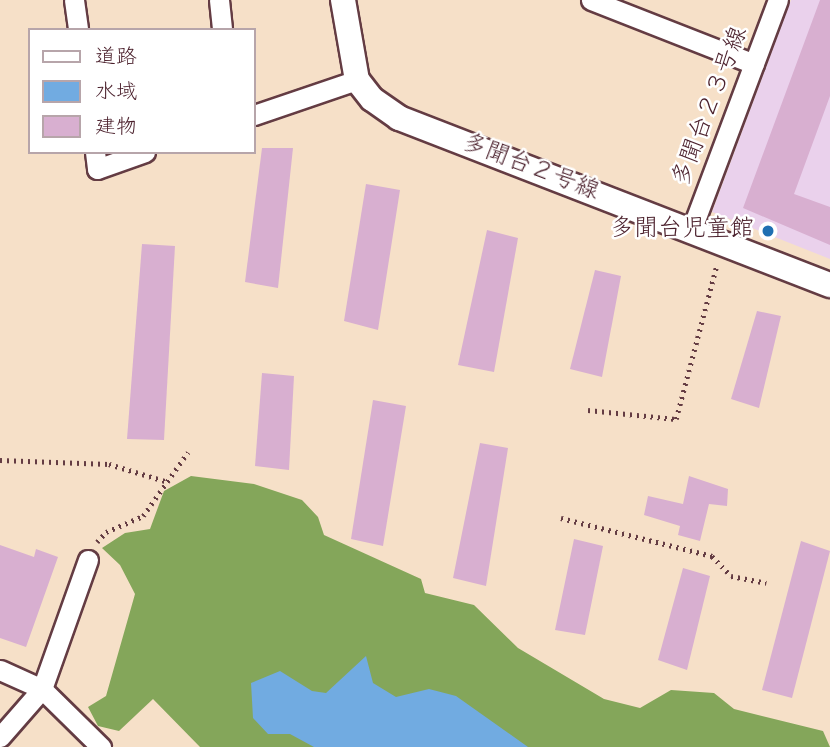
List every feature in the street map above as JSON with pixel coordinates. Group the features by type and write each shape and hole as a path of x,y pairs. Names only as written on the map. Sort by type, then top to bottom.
{"street":[{"path":"74,0 78,28"},
{"path":"219,0 222,28"},
{"path":"256,114 357,80 343,0"},
{"path":"591,0 754,64"},
{"name":"多聞台２３号線","path":"691,231 778,0"},
{"name":"多聞台２号線","path":"357,80 372,99 399,118 830,285"},
{"path":"94,154 97,169 139,154"},
{"path":"0,737 42,689 88,560"},
{"path":"0,670 42,689 101,747"}],"path":[{"path":"588,410 676,419 723,243"},
{"path":"88,560 106,532 143,516 165,481 188,452"},
{"path":"0,460 109,464 165,481"},
{"path":"561,518 712,556 731,576 766,583"}],"shaded area":[{"path":"791,0 830,0 830,259 712,212"}],"green space":[{"path":"191,476 254,484 302,500 318,517 324,535 421,579 425,593 474,605 518,648 604,699 640,708 671,690 714,693 734,709 823,731 830,747 200,747 153,699 119,731 98,726 88,707 106,696 135,594 120,565 102,548 125,533 150,529 164,491"}],"water":[{"path":"366,656 373,683 396,697 429,689 456,696 528,747 314,747 290,734 268,734 253,718 251,683 280,671 312,691 326,693"}],"building":[{"path":"820,0 830,0 830,96 794,194 830,207 830,245 743,208"},
{"path":"262,148 293,148 278,288 245,282"},
{"path":"366,184 400,190 378,330 344,321"},
{"path":"487,230 518,238 494,372 458,365"},
{"path":"142,244 175,246 164,440 127,439"},
{"path":"595,270 621,276 602,377 570,369"},
{"path":"757,311 781,316 759,408 731,399"},
{"path":"262,373 294,376 289,470 255,466"},
{"path":"373,400 406,406 383,546 351,539"},
{"path":"480,443 508,448 486,586 453,578"},
{"path":"689,476 728,489 727,506 709,504 700,541 678,535 680,526 644,515 648,496 683,504"},
{"path":"574,539 603,546 585,635 555,630"},
{"path":"801,541 830,551 792,698 762,690"},
{"path":"0,545 34,557 36,549 58,557 26,647 0,638"},
{"path":"683,568 710,576 687,670 658,660"}],"place":[{"name":"多聞台児童館","path":"768,231"}]}
